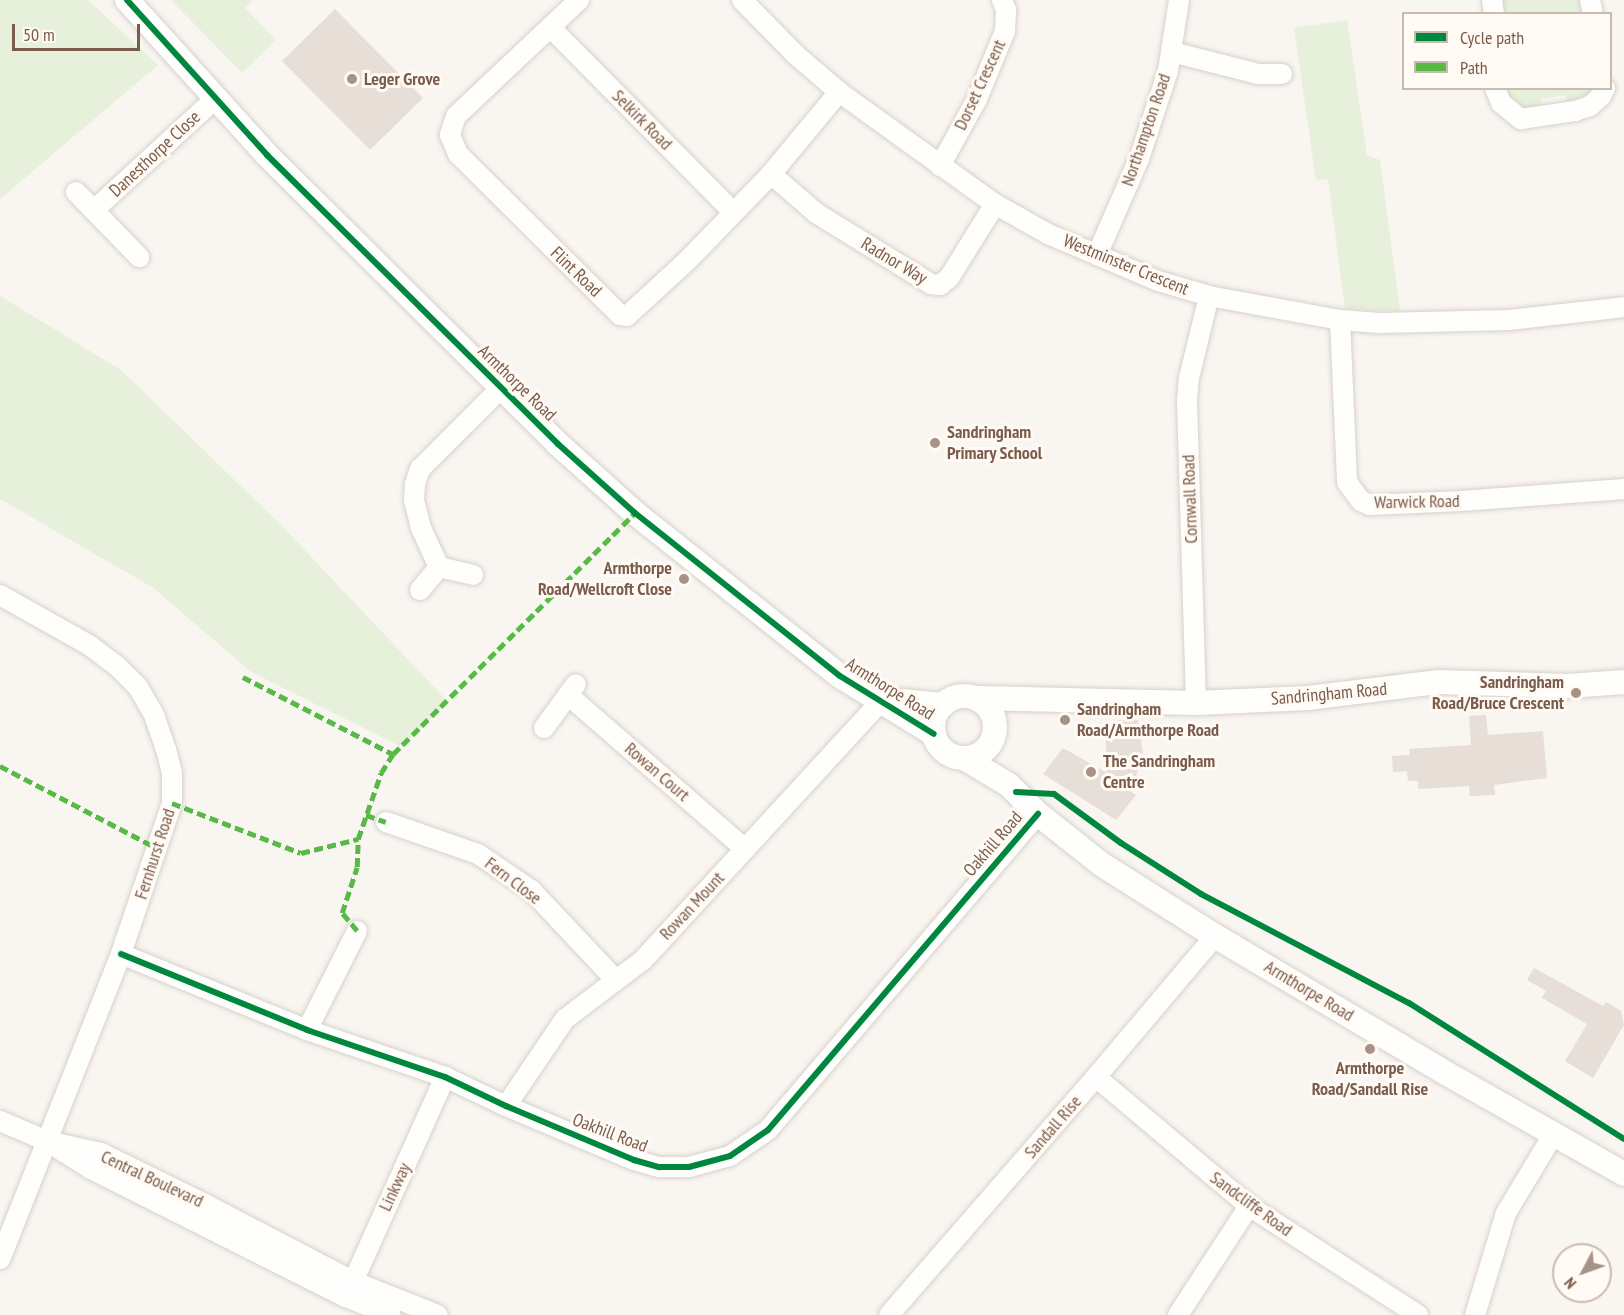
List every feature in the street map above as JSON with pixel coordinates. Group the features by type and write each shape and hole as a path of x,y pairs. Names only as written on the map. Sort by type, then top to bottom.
{"street":[{"name":"Armthorpe Road","path":"127,0 267,155 500,389 635,513 840,676 879,703 934,734"},
{"name":"Flint Road","path":"579,0 456,116 450,135 458,154 620,315 627,316 688,260 771,174 839,92"},
{"name":"Westminster Crescent","path":"742,0 796,55 839,92 994,204 1048,234 1158,281 1209,297 1340,320 1403,324 1509,320 1624,307"},
{"name":"Dorset Crescent","path":"939,166 977,99 1005,32 1005,10 1002,0"},
{"name":"Northampton Road","path":"1097,255 1139,159 1172,52 1179,0"},
{"name":"Selkirk Road","path":"550,27 733,212"},
{"path":"1172,52 1258,74 1282,74"},
{"path":"1496,90 1501,103 1521,119 1575,111 1590,106 1604,90"},
{"name":"Danesthorpe Close","path":"94,210 215,99"},
{"name":"Radnor Way","path":"771,174 816,213 931,284 940,285 949,278 994,204"},
{"name":"Danesthorpe Close","path":"76,192 139,257"},
{"name":"Cornwall Road","path":"1196,703 1187,400 1189,378 1209,297"},
{"name":"Warwick Road","path":"1340,320 1347,482 1361,501 1370,505 1450,502 1624,489"},
{"path":"439,567 421,528 414,499 415,483 420,469 500,389"},
{"path":"439,567 473,576"},
{"path":"420,590 439,567"},
{"name":"Fernhurst Road","path":"0,596 88,645 116,665 138,687 154,715 172,773 172,803 121,954 0,1259"},
{"name":"Sandringham Road","path":"977,698 1196,703 1308,698 1439,682 1568,686 1624,682"},
{"name":"Rowan Court","path":"544,728 572,690 745,849"},
{"path":"995,732 987,706 977,698 964,696 951,699 943,705 934,721 934,734 941,748 952,755 964,758 980,754 995,732 1033,701"},
{"name":"Armthorpe Road","path":"879,703 902,701 943,705"},
{"name":"Rowan Mount","path":"506,1106 565,1019 643,960 879,703"},
{"name":"Armthorpe Road","path":"995,732 1009,785"},
{"name":"Armthorpe Road","path":"964,758 1009,785 1038,814 1101,864 1215,936 1553,1135 1624,1174"},
{"name":"Oakhill Road","path":"121,954 307,1030 445,1077 506,1106 634,1160 659,1167 689,1167 730,1156 768,1130 1038,814"},
{"name":"Fern Close","path":"386,822 478,854 531,890 615,979"},
{"path":"307,1030 357,931"},
{"name":"Sandall Rise","path":"889,1315 1215,936"},
{"name":"Linkway","path":"349,1289 445,1077"},
{"name":"Sandcliffe Road","path":"1096,1077 1249,1206 1418,1315"},
{"name":"Central Boulevard","path":"0,1122 47,1141 101,1154 199,1211 349,1289 391,1315"},
{"path":"1475,1315 1506,1213 1553,1135"},
{"path":"1178,1315 1249,1206"},
{"name":"Central Boulevard","path":"349,1289 438,1315"}],"green space":[{"path":"0,0 88,0 158,65 0,199"},
{"path":"171,0 253,0 245,8 276,40 242,73"},
{"path":"1498,0 1585,0 1588,12 1500,12"},
{"path":"1347,20 1367,155 1380,160 1400,311 1345,309 1328,179 1316,180 1294,28"},
{"path":"1503,90 1600,90 1598,93 1567,105 1565,95 1541,99 1540,110 1517,111"},
{"path":"0,296 121,370 282,526 448,702 402,747 251,672 152,587 0,499"}],"building":[{"name":"Leger Grove","path":"335,9 423,98 370,150 282,61"},
{"path":"1486,715 1488,735 1543,731 1547,778 1494,785 1495,795 1470,796 1469,786 1418,789 1418,781 1408,781 1407,771 1393,772 1392,756 1410,755 1409,749 1471,745 1469,716"},
{"name":"The Sandringham Centre","path":"1138,720 1143,753 1136,776 1127,789 1136,795 1116,820 1043,774 1063,748 1107,773 1105,721"},
{"path":"1534,968 1603,1006 1606,1002 1621,1011 1624,1025 1593,1078 1565,1061 1587,1024 1542,998 1546,991 1527,980"}],"marked path":[{"path":"357,931 342,913 357,867 358,839 381,773 393,754 635,513"},
{"path":"243,677 393,754"},
{"path":"0,766 157,848"},
{"path":"172,803 301,853 358,839"},
{"path":"366,815 386,822"}],"cycle path":[{"path":"127,0 267,155 558,444 635,513 840,676 934,734"},
{"path":"1016,792 1054,794 1121,843 1201,894 1409,1003 1624,1139"},
{"path":"121,954 307,1030 445,1077 506,1106 634,1160 659,1167 689,1167 730,1156 768,1130 1038,814"}],"place":[{"name":"Leger Grove","path":"352,79"},
{"name":"Sandringham Primary School","path":"935,443"},
{"name":"Armthorpe Road/Wellcroft Close","path":"684,579"},
{"name":"Sandringham Road/Bruce Crescent","path":"1576,693"},
{"name":"Sandringham Road/Armthorpe Road","path":"1065,720"},
{"name":"The Sandringham Centre","path":"1091,772"},
{"name":"Armthorpe Road/Sandall Rise","path":"1370,1049"}]}
